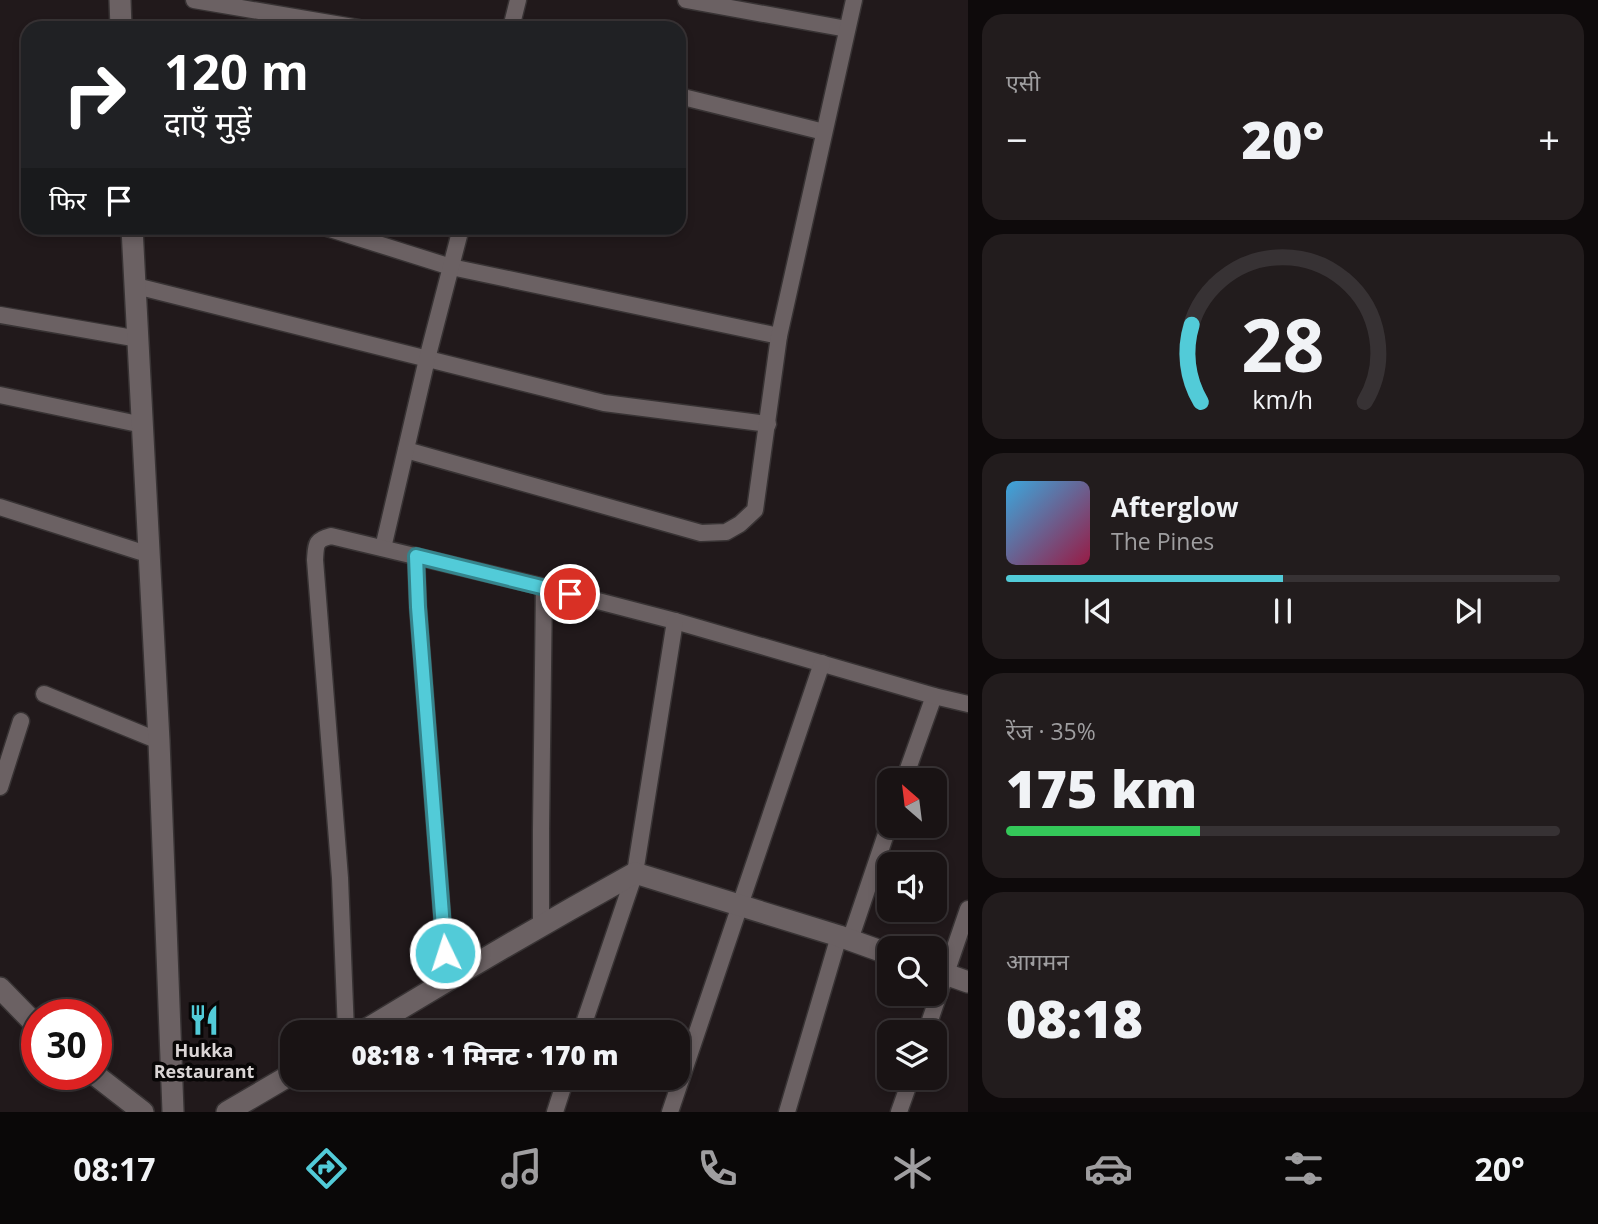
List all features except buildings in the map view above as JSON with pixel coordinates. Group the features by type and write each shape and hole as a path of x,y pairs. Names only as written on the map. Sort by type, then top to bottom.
{"street":[{"path":"120,0 121,21"},
{"path":"194,0 318,21"},
{"path":"513,21 518,0"},
{"path":"686,0 847,29"},
{"path":"406,450 701,533 726,532 755,510 779,336 854,0"},
{"path":"686,98 824,132"},
{"path":"132,235 159,741 174,1112"},
{"path":"349,235 451,267 779,336"},
{"path":"383,548 459,235"},
{"path":"136,286 604,402 768,424"},
{"path":"0,316 139,339"},
{"path":"0,395 143,425"},
{"path":"0,507 150,555"},
{"path":"346,1020 340,878 315,560 316,545 321,538 331,536 544,587 968,704"},
{"path":"416,556 447,979"},
{"path":"541,925 544,587"},
{"path":"585,1020 635,873 675,621"},
{"path":"670,1112 822,663"},
{"path":"44,694 159,741"},
{"path":"908,768 934,696"},
{"path":"0,787 21,721"},
{"path":"787,1112 844,938 884,838"},
{"path":"381,1020 447,979 635,873 877,950"},
{"path":"947,956 968,909"},
{"path":"947,974 968,982"},
{"path":"0,988 21,1010"},
{"path":"228,1112 280,1081"},
{"path":"112,1088 143,1112"},
{"path":"555,1112 562,1090"},
{"path":"899,1112 907,1090"}],"place":[{"name":"Hukka Restaurant","path":"204,1020"}],"route":[{"path":"445,953 416,556 570,594"}]}
